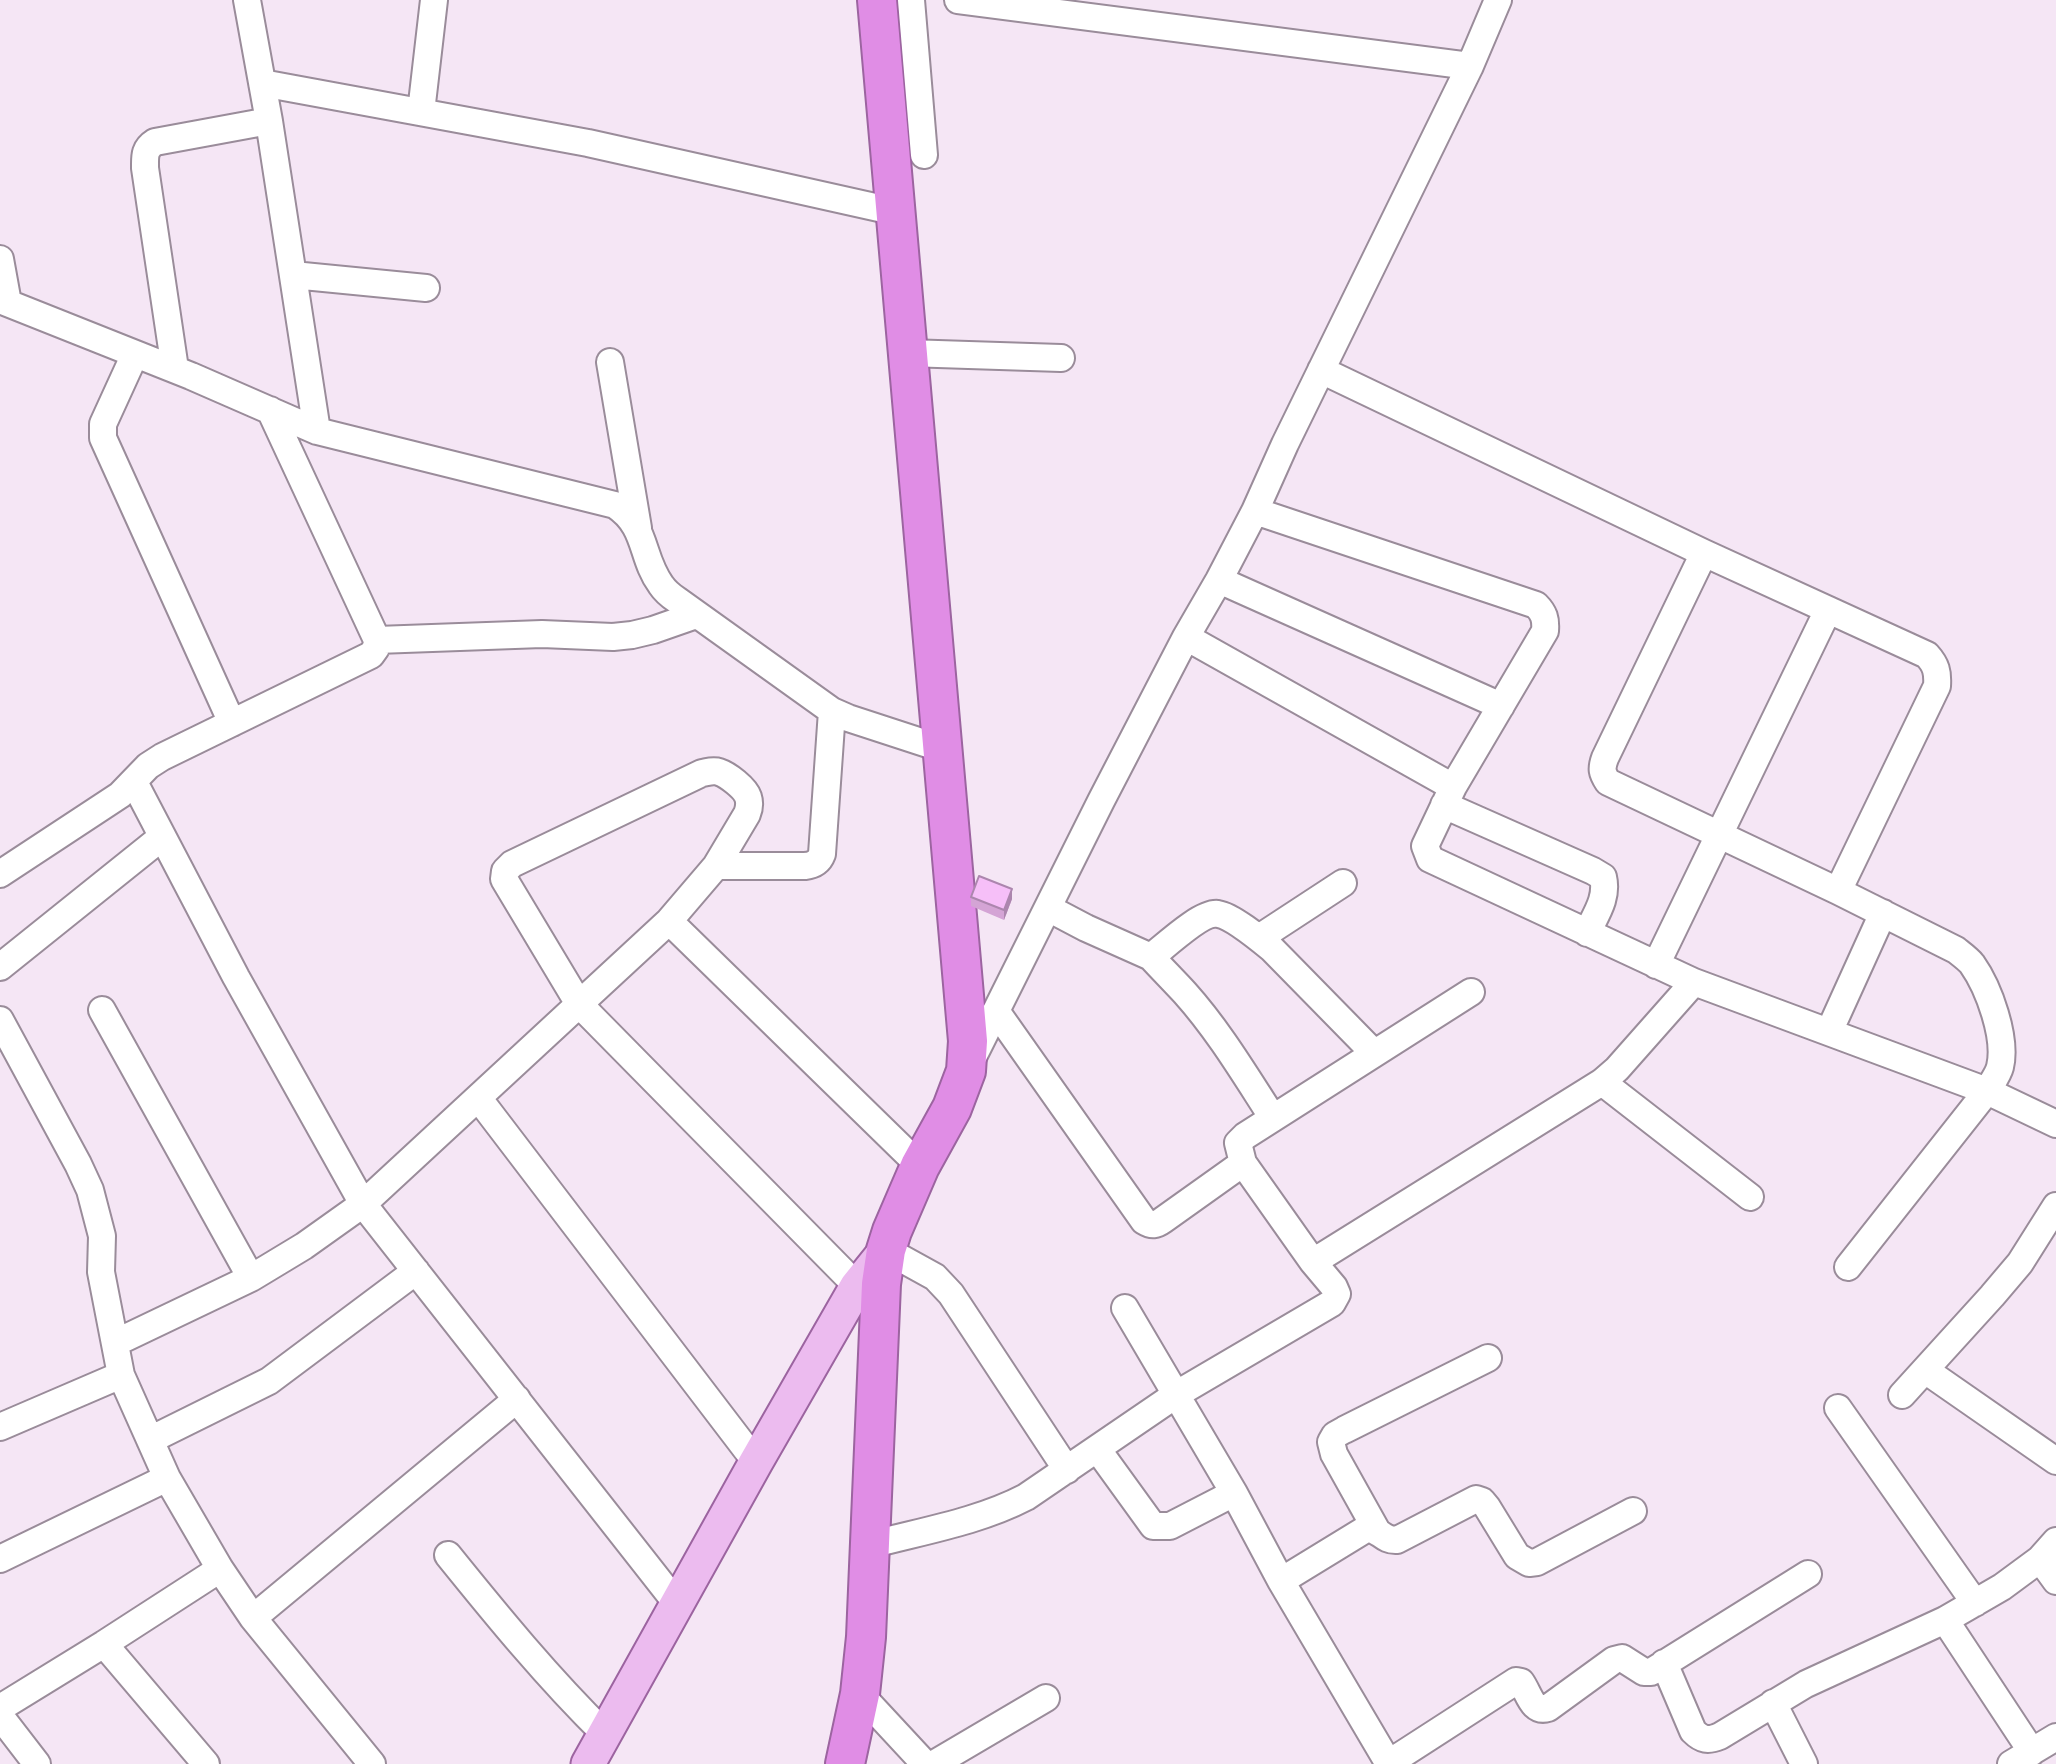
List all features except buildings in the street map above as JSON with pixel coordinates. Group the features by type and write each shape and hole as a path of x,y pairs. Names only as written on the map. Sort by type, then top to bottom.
{"highway":[{"path":"845,1764 860,1694 866,1637 881,1284 886,1250 920,1166 952,1108 966,1071 967,1017 877,0"}],"main road":[{"path":"588,1764 857,1286 886,1250"}],"street":[{"path":"247,0 269,121 317,431"},
{"path":"421,112 434,0"},
{"path":"911,0 924,155"},
{"path":"958,0 1469,66"},
{"path":"966,1071 1101,801 1255,511 1499,0"},
{"path":"262,83 589,143 897,212"},
{"path":"175,369 145,168 145,152 148,146 155,142 269,121"},
{"path":"0,259 4,301 175,369 317,431 615,505 628,514 638,529"},
{"path":"293,275 426,288"},
{"path":"907,353 1061,358"},
{"path":"135,354 103,424 103,438 232,723"},
{"path":"610,362 638,529 646,556 662,587 696,615 832,710 848,718 943,749"},
{"path":"1321,370 1704,553 1927,655 1935,664 1937,686 1838,891"},
{"path":"0,874 120,795 148,766 162,757 371,655 376,648 377,640 270,411"},
{"path":"1255,511 1536,605 1542,611 1546,620 1545,631 1448,796 1425,846 1430,859 1694,982 1986,1091 2056,1124"},
{"path":"1704,553 1601,767 1608,782 1956,950 1970,962 1981,979 1990,998 1998,1029 2000,1069 1986,1091 1848,1267"},
{"path":"1219,580 1502,706"},
{"path":"1656,965 1828,610"},
{"path":"377,640 542,634 613,637 653,630 696,615"},
{"path":"1186,637 1448,796 1603,877 1604,897 1587,933"},
{"path":"716,866 805,866 819,861 822,854 832,710"},
{"path":"115,1343 251,1278 304,1246 363,1205 479,1099 579,1004 669,921 716,866 747,814 748,797 744,790 720,772 711,771 512,864 505,871 504,879 579,1004 857,1286"},
{"path":"134,782 236,977 363,1205 678,1605"},
{"path":"0,967 162,837"},
{"path":"1259,938 1343,883"},
{"path":"1048,908 1151,957 1185,992 1213,1028 1273,1118"},
{"path":"1829,1032 1883,914"},
{"path":"1151,957 1204,916 1224,916 1259,938 1374,1053"},
{"path":"669,921 920,1166"},
{"path":"1313,1262 1602,1082 1618,1069 1694,982"},
{"path":"870,1545 1007,1507 1098,1450 1177,1394 1332,1303 1337,1294 1334,1287 1313,1262 1243,1163 1238,1143 1471,992"},
{"path":"102,1010 251,1278"},
{"path":"996,1011 1144,1221 1150,1225 1163,1220 1243,1163"},
{"path":"0,1020 90,1190 102,1236 101,1272 121,1375 167,1478 220,1569 253,1618 372,1764"},
{"path":"1602,1082 1750,1197"},
{"path":"479,1099 756,1462"},
{"path":"1902,1395 2020,1263 2056,1206"},
{"path":"886,1250 935,1277 951,1294 1067,1470"},
{"path":"150,1440 268,1381 416,1271"},
{"path":"1125,1308 1389,1764 1516,1681 1521,1682 1537,1708 1542,1709 1614,1660 1622,1658 1644,1672 1651,1672 1808,1574"},
{"path":"1377,1531 1334,1454 1331,1442 1335,1435 1488,1358"},
{"path":"1925,1370 2056,1461"},
{"path":"0,1427 121,1375"},
{"path":"253,1618 516,1399"},
{"path":"1838,1408 1975,1603"},
{"path":"1098,1450 1153,1526 1170,1526 1234,1493"},
{"path":"0,1559 167,1478"},
{"path":"1281,1581 1366,1529 1372,1528 1390,1541 1397,1540 1476,1499 1482,1501 1517,1556 1529,1563 1537,1562 1633,1511"},
{"path":"1664,1663 1693,1731 1700,1738 1710,1740 1841,1667 1945,1620 2002,1587 2048,1550 2056,1581"},
{"path":"448,1555 565,1695 605,1734"},
{"path":"0,1708 220,1569"},
{"path":"1945,1620 2022,1758 2056,1737"},
{"path":"104,1644 206,1764"},
{"path":"860,1694 925,1764"},
{"path":"934,1764 1046,1698"},
{"path":"1773,1703 1804,1764"},
{"path":"0,1716 37,1764"}]}
